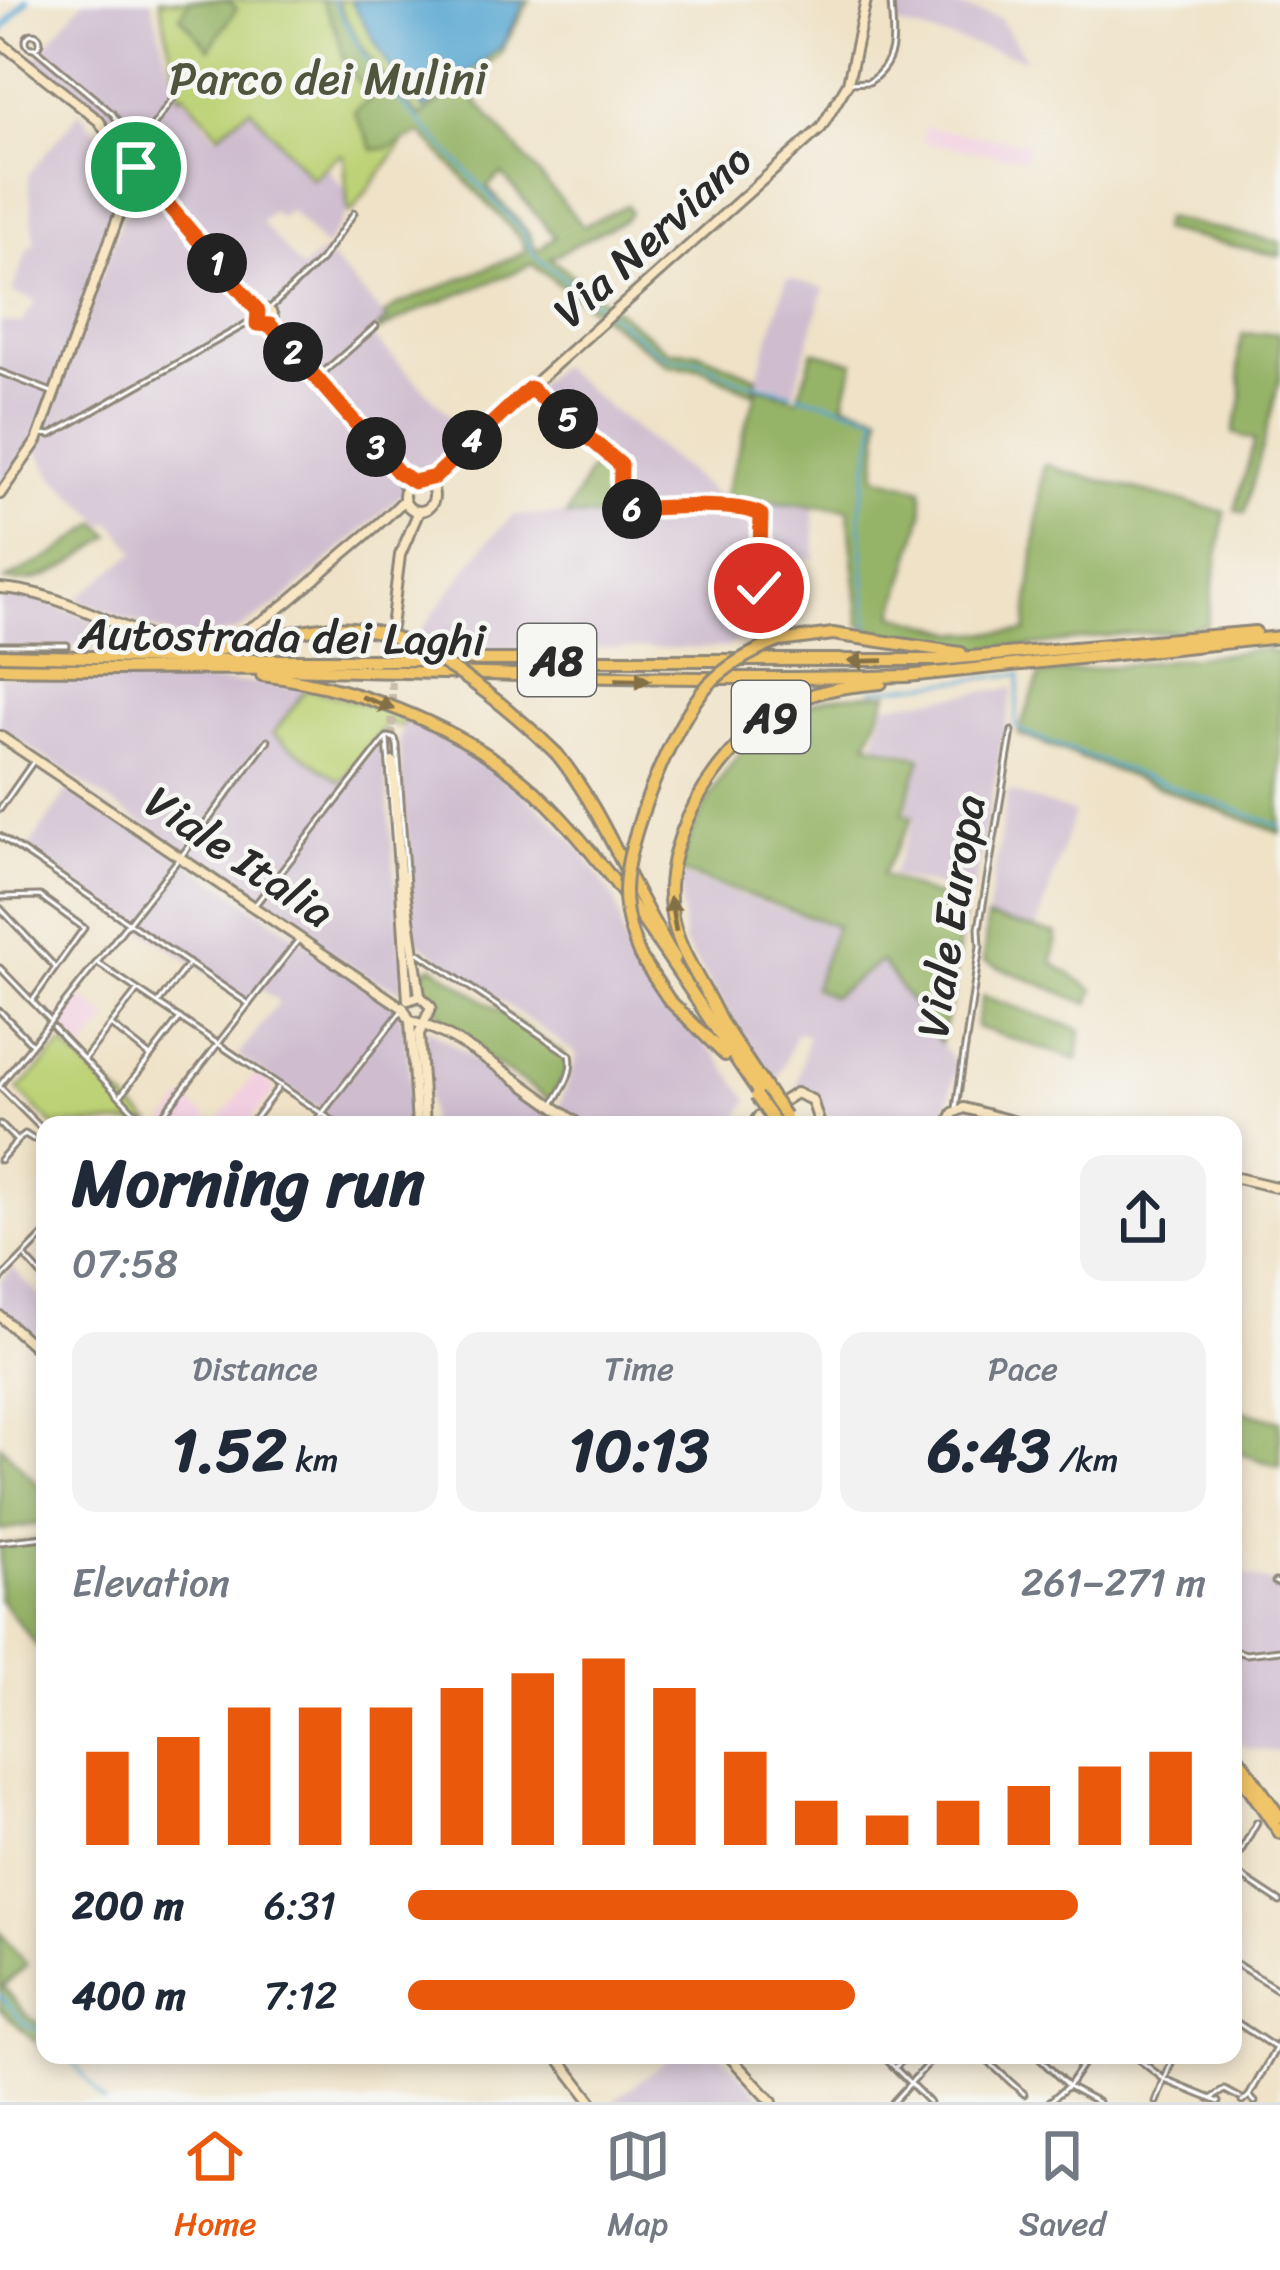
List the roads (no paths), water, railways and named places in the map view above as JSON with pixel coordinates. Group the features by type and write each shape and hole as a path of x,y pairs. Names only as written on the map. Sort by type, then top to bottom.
{"highway":[{"name":"A9","path":"89,656 205,652 314,627 387,630 520,719 557,754 597,812 659,935 719,1020"},
{"name":"Autostrada dei Laghi","path":"0,655 851,661 1024,655 1280,633"},
{"name":"Autostrada dei Laghi","path":"0,668 648,680 851,678 1110,655 1280,633"},
{"name":"A9","path":"761,1093 669,1000 640,956 628,918 627,865 676,734 697,699 740,659 779,641 833,634 938,652 1024,655"},
{"name":"A9","path":"761,1093 681,949 672,914 670,875 678,840 695,805 751,734 786,706 829,690 1110,655"},
{"name":"A9","path":"223,670 305,680 363,696 431,724 497,763 546,802 593,854 777,1116"},
{"path":"1242,1763 1280,1817"},
{"path":"1242,1778 1280,1833"}],"street":[{"name":"Via Nerviano","path":"411,507 432,504 422,483 817,133 848,83 866,0"},
{"path":"848,83 873,80 892,56 891,0"},
{"path":"42,52 36,35 28,37 26,43 113,114 128,136 144,144"},
{"path":"34,48 40,43"},
{"path":"2,44 90,111 135,170 261,313 274,316 270,325"},
{"path":"123,181 135,170 144,144 178,91"},
{"path":"0,494 40,434 120,212 123,181 114,143"},
{"path":"123,181 139,195 163,200"},
{"path":"120,212 147,182"},
{"path":"40,434 51,435 261,313 321,260 354,213"},
{"path":"261,313 261,326 270,325"},
{"path":"270,325 398,472 422,483 411,507 387,630"},
{"path":"316,378 376,326"},
{"path":"0,372 55,393"},
{"path":"530,388 621,465 620,509 754,510 761,515 759,588"},
{"path":"0,588 43,595 161,640 192,645 222,641 283,607 395,509 411,507"},
{"path":"0,645 67,645"},
{"name":"Viale Europa","path":"952,1116 1012,731"},
{"name":"Viale Italia","path":"1,736 407,1010"},
{"path":"387,737 393,760 404,890 407,1010 420,1116"},
{"path":"387,737 395,739 402,875 414,967 420,996 429,1004 418,1034 421,1116"},
{"path":"254,905 387,737"},
{"path":"36,1123 0,1085 268,740"},
{"path":"0,809 38,759"},
{"path":"393,760 404,890"},
{"path":"0,836 249,1004"},
{"path":"0,897 40,896 83,926 84,933 32,1000"},
{"path":"0,908 57,968"},
{"path":"162,1116 301,937"},
{"path":"412,949 570,1055 563,1090 551,1106"},
{"path":"414,967 430,961"},
{"path":"98,963 326,1116"},
{"path":"158,1004 189,963"},
{"path":"0,968 139,1116"},
{"path":"84,1059 138,990"},
{"path":"320,1116 394,1020 420,996"},
{"path":"407,1010 566,1116"},
{"path":"394,1020 407,1010"},
{"path":"0,1011 33,1045"},
{"path":"120,1096 180,1018"},
{"path":"110,1025 150,1056"},
{"path":"40,1036 58,1033"},
{"path":"257,1116 280,1087"},
{"path":"760,1116 796,1093 812,1100 817,1116"},
{"name":"Viale Europa","path":"956,1109 994,1116"},
{"path":"0,1124 17,1141"},
{"path":"0,1160 25,1134 33,1139"},
{"path":"1242,1179 1280,1188"},
{"path":"0,1280 36,1243"},
{"path":"24,1255 36,1269"},
{"path":"0,1316 36,1348"},
{"path":"0,1542 36,1538"},
{"path":"1242,1653 1280,1650"},
{"path":"1242,1851 1257,1822"},
{"path":"1242,1875 1280,1902"},
{"path":"1242,1968 1280,1991"},
{"path":"1242,2026 1276,2048"},
{"path":"1211,2099 1225,2090 1241,2100 1249,2096 1280,2042"},
{"path":"563,2064 592,2102"},
{"path":"736,2064 772,2102"},
{"path":"891,2064 929,2102"},
{"path":"895,2068 899,2064"},
{"path":"893,2102 927,2064"},
{"path":"991,2064 1024,2094"},
{"path":"1045,2064 1068,2086 1098,2102"},
{"path":"1049,2102 1083,2064"},
{"path":"1144,2064 1165,2080 1219,2102"},
{"path":"1156,2102 1171,2064"},
{"path":"1249,2096 1255,2102"}],"water":[{"path":"351,0 525,0 502,46 424,109 392,71"}],"waterway":[{"path":"0,32 27,0"},
{"path":"333,0 370,66 523,231 534,255 661,354 698,360 736,379 792,393"},
{"path":"798,395 877,415 860,509 868,631"},
{"path":"872,690 1020,674 1015,725 1030,735 1280,826"},
{"path":"0,1995 25,2024 36,2030"},
{"path":"75,2064 104,2102"}],"tunnel":[{"path":"391,634 393,762"}],"park label":[{"name":"Parco dei Mulini","path":"328,78"}]}
